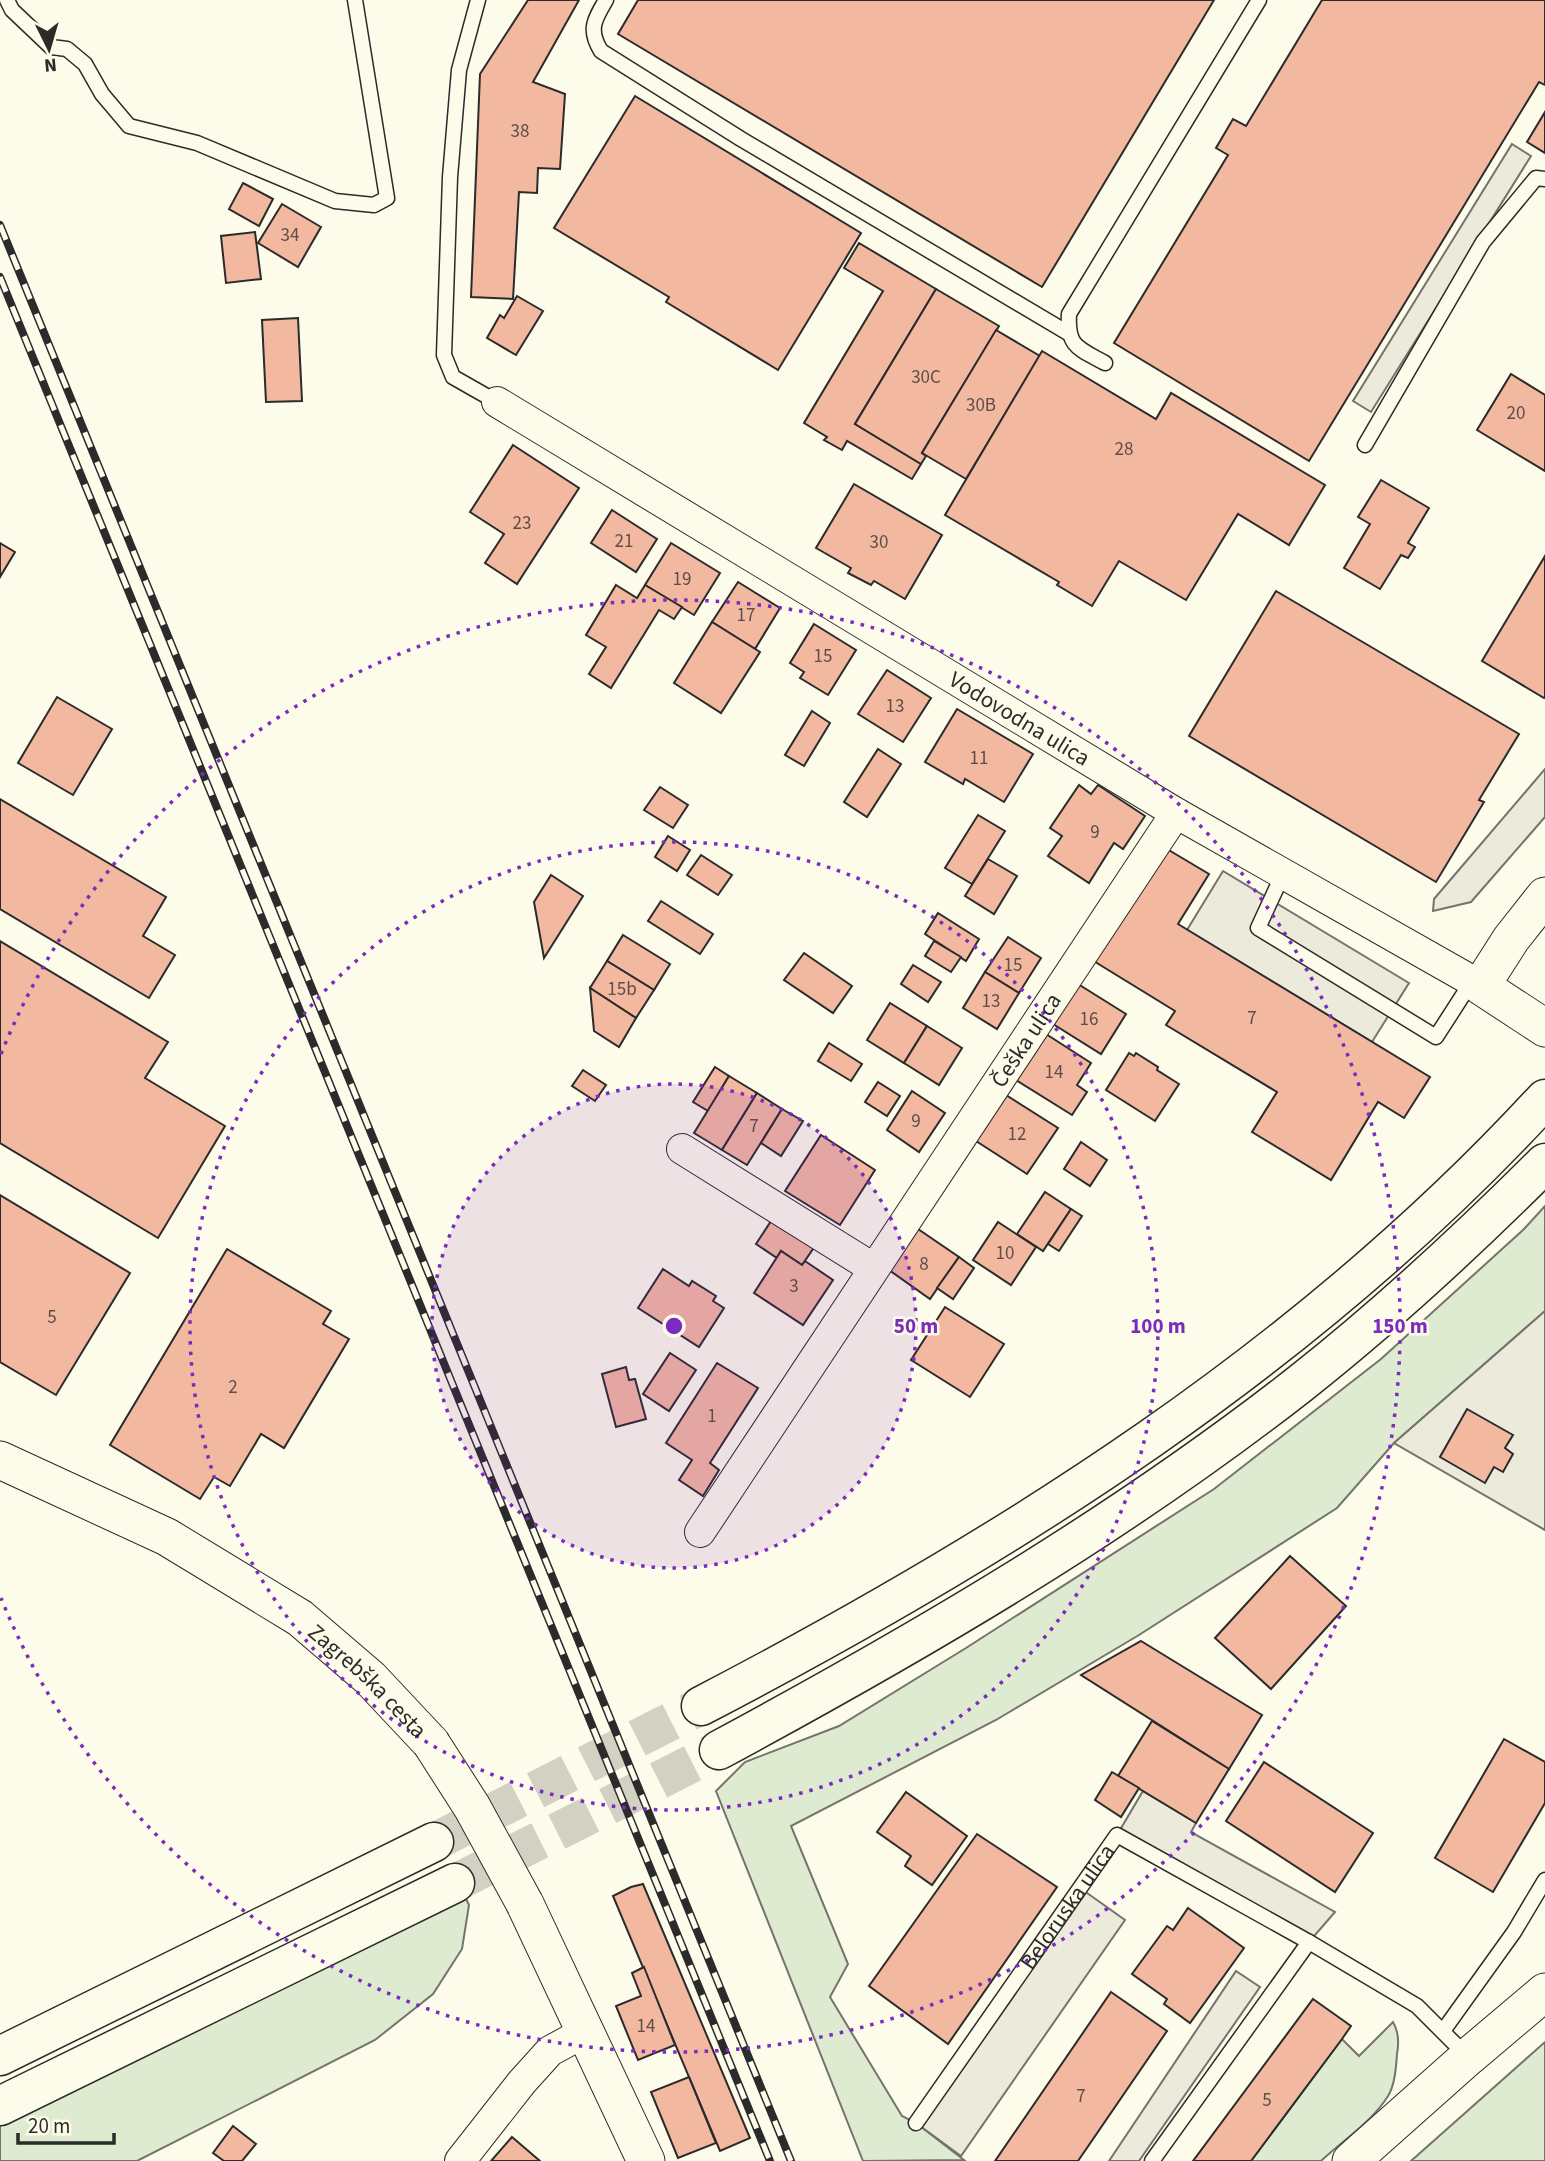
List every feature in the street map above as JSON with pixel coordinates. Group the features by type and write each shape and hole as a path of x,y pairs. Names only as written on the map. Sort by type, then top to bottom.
{"highway":[{"path":"701,1706 844,1630 986,1548 1060,1501 1193,1409 1272,1350 1339,1295 1469,1176 1545,1098"},
{"path":"719,1750 874,1665 1003,1588 1138,1501 1231,1436 1368,1328 1452,1253 1545,1163"},
{"path":"0,2056 434,1842"},
{"path":"0,2106 455,1883"}],"street":[{"name":"Vodovodna ulica","path":"497,402 1176,813 1476,984 1538,1024"},
{"name":"Češka ulica","path":"700,1532 1176,813"},
{"path":"1476,984 1545,896"},
{"path":"682,1149 873,1268"},
{"name":"Zagrebška cesta","path":"0,1460 167,1537 300,1618 370,1678 431,1743 472,1807 525,1904 646,2161"},
{"path":"1351,2161 1545,1992"},
{"path":"460,2161 550,2051 585,2032"}],"lane":[{"path":"7,0 12,10 51,47 67,49 85,64 102,94 129,126 197,143 335,201 374,205 387,198 355,0"},
{"path":"478,0 459,70 450,177 444,355 453,377 497,402"},
{"path":"606,0 595,19 592,37 600,51 741,139 1068,333 1077,347 1105,363"},
{"path":"1068,333 1069,314 1259,0"},
{"path":"1365,445 1483,242 1535,178 1545,179"},
{"path":"1283,874 1258,928 1436,1037 1476,984"},
{"name":"Beloruska ulica","path":"916,2123 1117,1835 1309,1942 1416,2006 1468,2057"},
{"path":"1443,2031 1514,1932 1545,1881"},
{"path":"1152,2161 1309,1942"}],"green space":[{"path":"1545,1206 1545,1311 1394,1443 1337,1508 1139,1635 996,1720 791,1826 848,1964 830,1997 902,2116 916,2123 964,2160 863,2161 716,1791 745,1762 839,1726 1214,1489 1381,1359 1523,1230"},
{"path":"462,1891 469,1905 462,1949 433,1994 375,2040 137,2161 0,2161 0,2123"},
{"path":"1393,2022 1398,2042 1392,2087 1388,2096 1366,2122 1321,2161 1251,2161 1342,2039 1359,2056"},
{"path":"1545,2042 1545,2161 1411,2161"}],"shaded area":[{"path":"1512,144 1531,156 1371,412 1353,401"},
{"path":"1545,769 1545,817 1471,902 1433,911 1434,899"},
{"path":"1223,871 1409,983 1372,1042 1187,930"},
{"path":"1545,1311 1545,1530 1394,1443"},
{"path":"1143,1791 1196,1823 1191,1832 1335,1912 1309,1942 1117,1835"},
{"path":"1080,1888 1125,1920 961,2156 916,2123"},
{"path":"1236,1971 1260,1987 1139,2161 1109,2161"}],"building":[{"path":"528,0 579,0 533,82 565,94 560,169 538,168 537,193 519,192 513,299 471,297 480,74"},
{"path":"638,0 1214,0 1042,287 618,34"},
{"path":"1322,0 1545,0 1545,85 1539,82 1309,461 1114,343 1228,155 1216,148 1233,119 1246,126"},
{"path":"635,96 861,233 778,370 666,302 669,297 554,228"},
{"path":"1545,112 1545,153 1527,142"},
{"path":"243,183 273,199 259,226 229,209"},
{"path":"282,204 321,227 298,267 258,243"},
{"path":"255,232 261,279 226,283 221,236"},
{"path":"859,243 936,289 855,424 921,464 912,479 847,441 842,450 824,440 827,437 804,423 883,291 844,268"},
{"path":"936,289 999,326 922,453 926,456 921,464 855,424"},
{"path":"517,296 543,311 516,355 487,338 500,315 504,318"},
{"path":"298,318 302,401 266,402 262,320"},
{"path":"996,330 1040,356 966,479 922,453"},
{"path":"1042,351 1156,419 1171,393 1325,485 1289,545 1238,514 1186,600 1119,561 1092,606 1057,585 1059,582 945,515"},
{"path":"1511,374 1545,395 1545,471 1477,430"},
{"path":"513,445 579,488 517,584 485,563 504,534 470,512"},
{"path":"1381,480 1429,508 1408,543 1415,547 1408,558 1401,555 1380,589 1344,568 1370,524 1358,517"},
{"path":"854,484 942,535 905,599 874,581 871,585 848,573 851,568 816,548"},
{"path":"612,510 657,539 636,572 591,543"},
{"path":"0,543 15,552 0,577"},
{"path":"671,543 720,573 694,615 645,585"},
{"path":"1545,556 1545,697 1544,698 1482,661"},
{"path":"738,582 780,608 755,649 712,622"},
{"path":"616,585 637,598 645,585 682,607 674,619 659,610 611,688 589,674 606,647 586,635"},
{"path":"1276,591 1519,734 1479,800 1484,802 1436,882 1189,736"},
{"path":"712,622 760,652 721,713 674,683"},
{"path":"814,624 856,650 828,695 800,678 804,672 790,663"},
{"path":"887,670 931,698 903,742 858,714"},
{"path":"57,697 112,729 73,795 18,763"},
{"path":"957,709 1033,754 1004,802 965,779 963,784 925,762"},
{"path":"812,711 830,723 804,766 785,755"},
{"path":"878,749 901,764 867,817 844,802"},
{"path":"1079,785 1091,794 1098,785 1145,816 1123,849 1114,843 1089,883 1048,856 1062,836 1050,828"},
{"path":"660,787 688,805 673,828 644,810"},
{"path":"0,799 166,897 143,936 175,955 149,998 0,909"},
{"path":"978,815 1005,831 972,884 945,868"},
{"path":"668,836 690,850 677,871 655,857"},
{"path":"1162,846 1209,874 1178,924 1430,1077 1404,1118 1378,1102 1331,1180 1252,1132 1277,1092 1166,1025 1175,1011 1092,960"},
{"path":"701,855 732,875 718,895 687,875"},
{"path":"988,859 1017,876 994,914 965,896"},
{"path":"551,875 583,896 544,958 534,902"},
{"path":"661,901 713,934 700,954 648,921"},
{"path":"938,913 979,939 966,961 925,934"},
{"path":"623,935 670,964 654,990 607,961"},
{"path":"1008,937 1041,958 1019,993 985,972"},
{"path":"0,941 168,1042 145,1078 225,1126 158,1238 0,1143"},
{"path":"934,941 961,957 951,972 925,956"},
{"path":"804,953 852,986 833,1013 784,980"},
{"path":"607,961 654,990 636,1018 590,988"},
{"path":"913,965 941,982 928,1002 901,984"},
{"path":"985,972 1019,993 997,1029 963,1008"},
{"path":"1078,984 1126,1014 1101,1054 1053,1024"},
{"path":"590,988 636,1018 619,1047 594,1031"},
{"path":"890,1003 927,1026 904,1063 867,1040"},
{"path":"927,1026 962,1048 939,1085 904,1063"},
{"path":"1046,1034 1091,1063 1077,1085 1087,1092 1072,1115 1016,1080"},
{"path":"829,1043 862,1064 851,1081 818,1061"},
{"path":"1129,1053 1134,1056 1136,1053 1179,1084 1155,1121 1106,1090"},
{"path":"715,1067 729,1076 708,1111 693,1102"},
{"path":"583,1070 606,1085 595,1101 572,1086"},
{"path":"729,1076 757,1093 722,1150 694,1133"},
{"path":"878,1082 900,1096 887,1116 865,1102"},
{"path":"912,1091 945,1113 919,1152 887,1130"},
{"path":"757,1093 782,1109 747,1165 722,1150"},
{"path":"1006,1095 1058,1128 1027,1174 976,1141"},
{"path":"782,1109 803,1121 781,1156 761,1143"},
{"path":"821,1135 875,1170 840,1225 785,1191"},
{"path":"1081,1142 1107,1160 1090,1186 1064,1169"},
{"path":"1045,1192 1071,1209 1043,1251 1017,1234"},
{"path":"0,1195 130,1273 56,1395 0,1362"},
{"path":"1071,1209 1082,1216 1059,1251 1048,1244"},
{"path":"773,1218 815,1246 802,1265 781,1251 777,1258 756,1244"},
{"path":"998,1222 1036,1247 1011,1285 973,1260"},
{"path":"918,1229 959,1257 930,1299 889,1270"},
{"path":"227,1249 331,1311 323,1324 349,1339 284,1448 261,1434 230,1486 214,1477 200,1499 110,1445"},
{"path":"781,1251 802,1265 805,1261 833,1280 803,1325 754,1293"},
{"path":"959,1257 974,1268 953,1299 937,1288"},
{"path":"663,1269 689,1286 692,1281 716,1296 713,1301 724,1308 699,1347 638,1308"},
{"path":"945,1307 1004,1344 970,1397 911,1360"},
{"path":"670,1353 696,1370 669,1411 643,1394"},
{"path":"717,1363 758,1388 710,1463 719,1470 703,1496 679,1480 692,1460 666,1443"},
{"path":"626,1367 629,1380 635,1379 646,1419 616,1427 602,1374"},
{"path":"1467,1409 1513,1435 1505,1448 1513,1454 1503,1472 1494,1467 1485,1483 1440,1457"},
{"path":"1290,1556 1346,1606 1271,1689 1215,1638"},
{"path":"1141,1641 1262,1715 1229,1769 1081,1675"},
{"path":"1152,1721 1229,1769 1196,1823 1118,1776"},
{"path":"1504,1739 1545,1762 1545,1803 1493,1892 1435,1858"},
{"path":"1264,1762 1373,1833 1335,1892 1226,1821"},
{"path":"1112,1772 1139,1788 1121,1817 1095,1800"},
{"path":"906,1792 967,1836 932,1885 905,1866 911,1856 877,1832"},
{"path":"977,1834 1057,1887 948,2044 869,1986"},
{"path":"643,1884 750,2138 720,2151 613,1896"},
{"path":"1188,1908 1244,1948 1190,2023 1164,2004 1167,1999 1132,1974 1167,1926 1173,1930"},
{"path":"644,1967 675,2045 638,2060 616,2006 641,1996 632,1973"},
{"path":"1111,1992 1167,2031 1078,2161 995,2161"},
{"path":"1313,1999 1351,2026 1342,2039 1251,2161 1193,2161"},
{"path":"689,2077 716,2143 678,2158 651,2092"},
{"path":"233,2126 256,2144 242,2161 224,2161 213,2153"},
{"path":"512,2137 540,2161 491,2161"}],"tunnel":[{"path":"434,1842 701,1706"},
{"path":"455,1883 719,1750"}],"railway":[{"path":"0,225 791,2161"},
{"path":"0,277 770,2161"}]}
